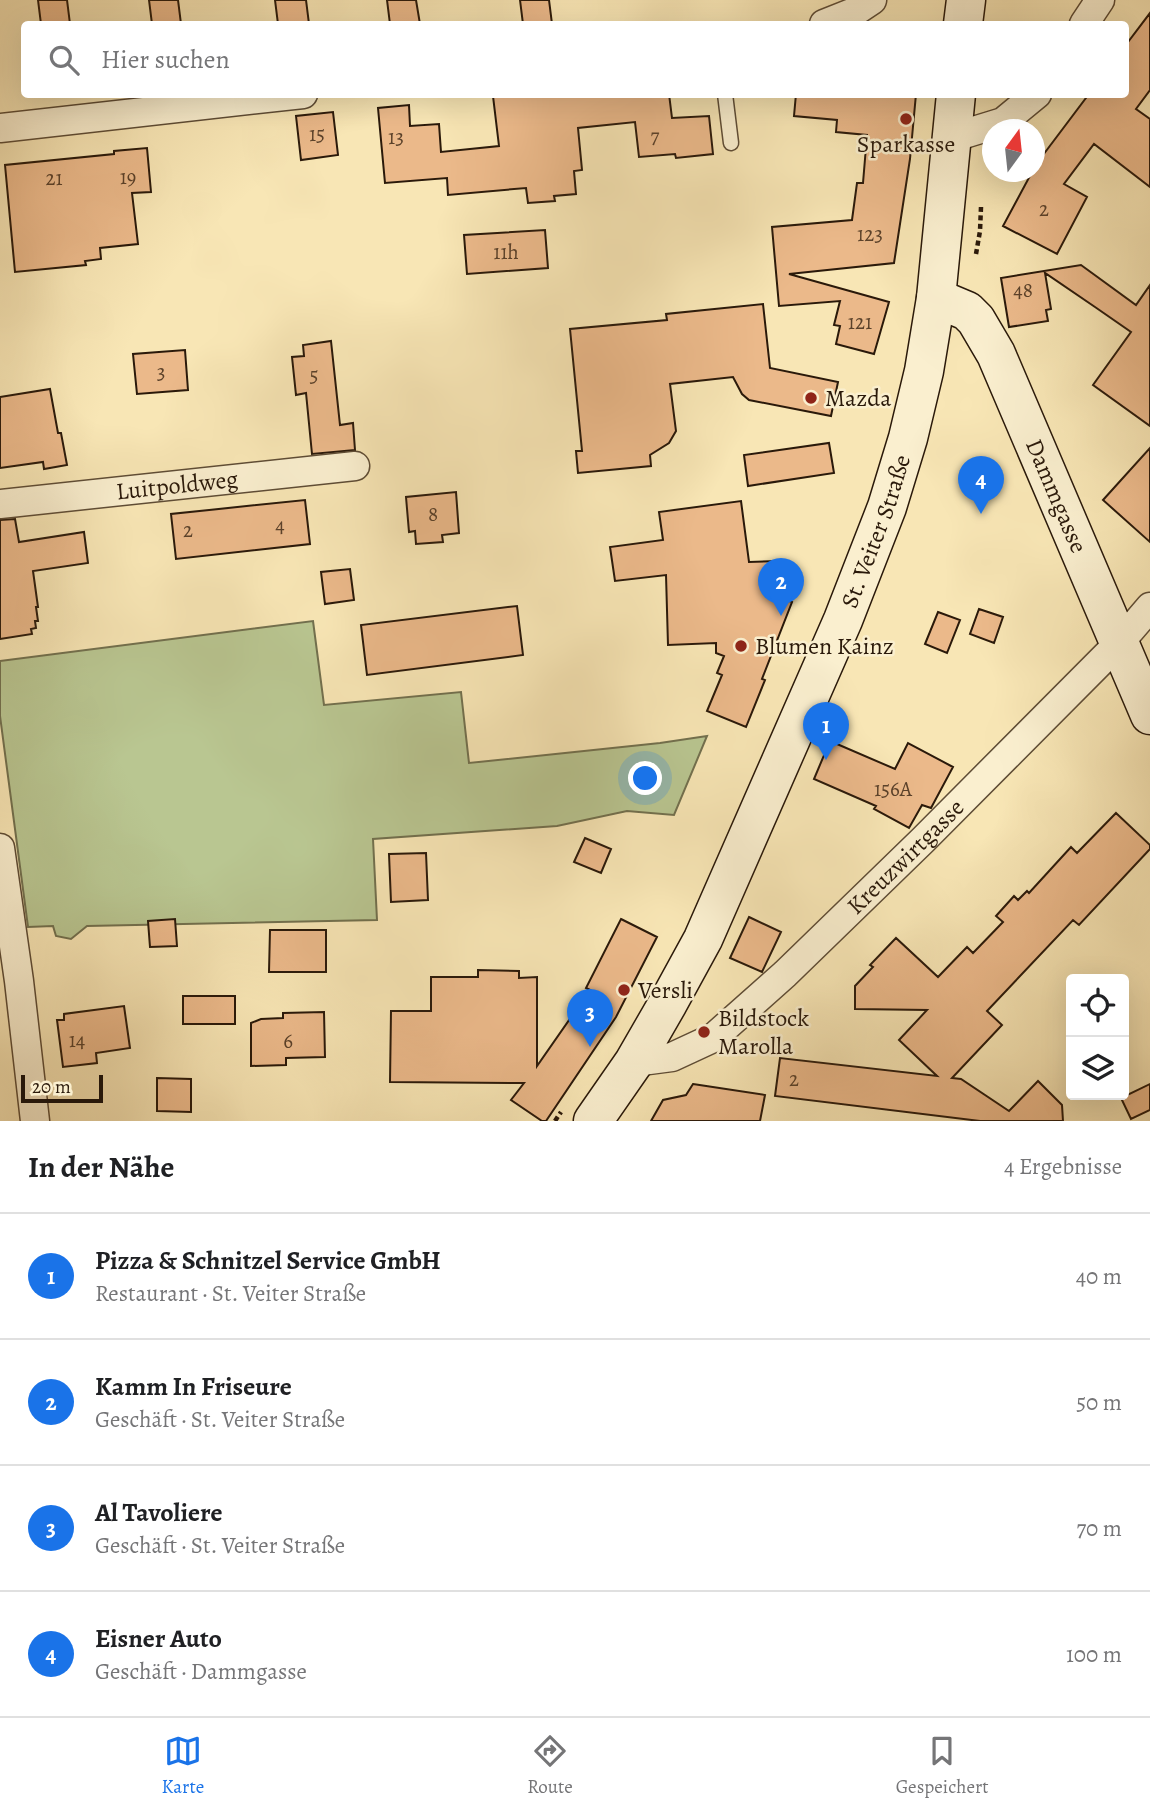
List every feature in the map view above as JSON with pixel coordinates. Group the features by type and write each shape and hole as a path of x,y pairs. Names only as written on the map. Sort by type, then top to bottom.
{"main road":[{"path":"964,21 966,0"},
{"name":"St. Veiter Straße","path":"578,1115 634,1062 703,939 848,608 887,507 908,438 924,371 936,298 956,98"},
{"name":"Dammgasse","path":"936,298 967,311 976,320 996,354 1150,715"}],"street":[{"path":"832,21 854,12 872,0"},
{"path":"1086,21 1100,0"},
{"path":"0,128 267,98"},
{"path":"951,138 1003,122 1032,98"},
{"name":"Luitpoldweg","path":"0,504 355,466"},
{"name":"Kreuzwirtgasse","path":"634,1062 671,1057 713,1038 785,974 923,840 1120,642 1150,607"},
{"path":"0,848 35,1121"}],"lane":[{"path":"725,98 731,143"}],"path":[{"path":"555,1121 578,1115"}],"green space":[{"path":"313,621 324,705 461,692 469,763 707,736 674,815 627,811 557,826 373,839 377,920 87,926 71,939 56,936 53,926 28,927 0,716 0,661"}],"building":[{"path":"38,0 67,0 70,21 41,21"},
{"path":"149,0 178,0 181,21 152,21"},
{"path":"275,0 306,0 309,21 278,21"},
{"path":"387,0 416,0 420,21 390,21"},
{"path":"520,0 549,0 552,21 523,21"},
{"path":"1150,13 1150,90 1136,109 1150,119 1150,187 1094,144 1064,184 1087,197 1057,254 1003,226 1027,182 1045,182 1045,152 1086,98 1129,98 1129,41"},
{"path":"493,98 670,98 672,118 709,116 713,154 676,158 675,154 639,157 635,122 578,128 582,170 574,171 576,194 554,196 555,201 528,203 526,188 448,195 447,178 385,183 378,108 409,105 410,126 439,124 441,152 499,146"},
{"path":"796,98 916,98 910,159 894,263 789,274 889,302 874,354 836,344 840,326 834,325 840,301 779,306 772,227 852,220 857,183 863,183 867,135 836,132 837,120 794,116"},
{"path":"333,112 338,155 301,160 296,116"},
{"path":"147,148 151,192 132,193 138,244 100,248 101,259 85,261 86,265 15,272 5,165"},
{"path":"545,230 548,268 467,274 464,235"},
{"path":"1081,265 1136,305 1150,285 1150,426 1093,385 1131,332 1045,273 1051,309 1046,310 1048,321 1009,327 1001,278"},
{"path":"763,304 770,368 838,382 831,416 749,400 742,394 733,377 670,384 676,431 669,443 650,455 651,466 578,473 576,451 582,451 570,329 667,320 666,314"},
{"path":"331,341 340,425 353,423 355,450 312,454 306,393 296,395 292,357 304,356 303,345"},
{"path":"185,350 188,390 137,394 133,354"},
{"path":"50,389 67,465 44,469 43,462 0,468 0,397"},
{"path":"829,443 834,473 748,486 744,455"},
{"path":"1150,448 1150,542 1103,500"},
{"path":"456,492 459,533 442,535 443,542 416,544 415,531 409,532 406,497"},
{"path":"305,500 310,544 176,559 171,514"},
{"path":"741,501 749,562 779,561 780,597 792,602 746,727 707,711 722,675 717,673 724,656 716,653 716,643 668,645 666,575 615,581 610,547 663,540 659,512"},
{"path":"15,519 19,542 84,532 88,563 33,571 38,607 36,628 31,629 32,634 0,639 0,520"},
{"path":"350,569 354,600 325,604 321,572"},
{"path":"517,606 523,655 367,675 361,625"},
{"path":"979,609 1003,617 994,643 970,634"},
{"path":"938,612 960,620 947,653 925,644"},
{"path":"830,741 895,769 908,743 953,767 931,808 922,805 909,828 874,809 876,806 814,779"},
{"path":"1116,813 1150,845 1150,849 1079,925 1073,920 987,1011 1002,1025 952,1078 961,1079 1009,1111 1038,1081 1062,1105 1063,1121 980,1121 775,1096 780,1058 937,1076 899,1040 927,1010 855,1009 855,986 873,967 870,965 896,938 938,977 967,947 973,953 1003,922 996,916 1014,896 1018,900 1027,891 1029,893 1071,847 1077,853"},
{"path":"585,838 611,849 601,873 574,862"},
{"path":"426,853 428,900 391,902 389,854"},
{"path":"749,917 781,932 762,972 730,958"},
{"path":"175,919 177,946 150,947 148,921"},
{"path":"621,919 657,937 616,1017 546,1121 511,1100 524,1083 390,1082 391,1011 431,1011 431,977 478,977 478,970 519,971 519,978 537,977 537,1066 590,990 586,988"},
{"path":"270,930 326,930 326,972 269,972"},
{"path":"183,996 235,996 235,1024 183,1024"},
{"path":"124,1006 130,1048 96,1053 97,1063 63,1067 57,1020 64,1020 64,1014"},
{"path":"324,1012 325,1057 286,1058 286,1065 251,1066 251,1023 261,1019 283,1018 283,1013"},
{"path":"157,1078 191,1079 191,1112 157,1111"},
{"path":"693,1084 765,1095 760,1121 651,1121 663,1100 686,1095"},
{"path":"1150,1084 1150,1110 1131,1119 1122,1100 1129,1100 1129,1094"}],"place":[{"name":"Sparkasse","path":"906,119"},
{"name":"Mazda","path":"811,398"},
{"name":"Eisner Auto","path":"981,514"},
{"name":"Kamm In Friseure","path":"781,616"},
{"name":"Blumen Kainz","path":"741,646"},
{"name":"Pizza & Schnitzel Service GmbH","path":"826,760"},
{"name":"Versli","path":"624,990"},
{"name":"Bildstock Marolla","path":"704,1032"},
{"name":"Al Tavoliere","path":"590,1047"}]}
